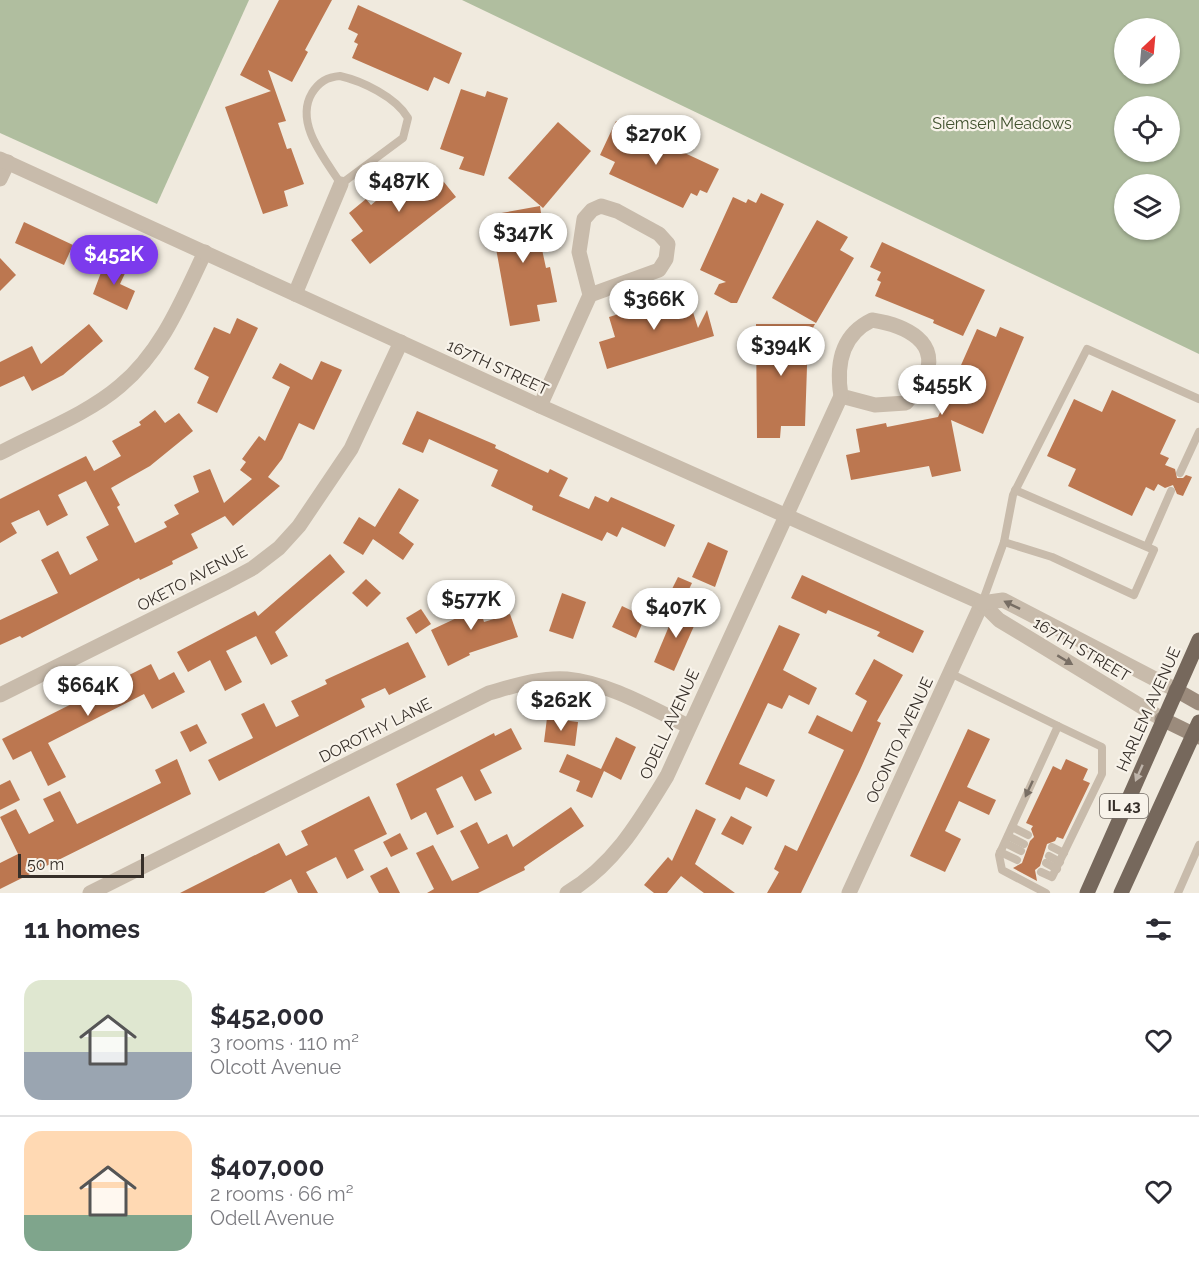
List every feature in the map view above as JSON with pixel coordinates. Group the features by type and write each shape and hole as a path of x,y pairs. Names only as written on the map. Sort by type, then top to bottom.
{"main road":[{"name":"HARLEM AVENUE","path":"1087,893 1162,719 1199,640"},
{"name":"167TH STREET","path":"1176,690 1199,703"},
{"name":"167TH STREET","path":"1162,719 1197,732"},
{"name":"IL 43","path":"1121,893 1197,732"}],"street":[{"path":"0,179 4,161"},
{"name":"167TH STREET","path":"4,161 540,406 982,603 999,620 1162,719"},
{"path":"295,294 341,184"},
{"path":"540,406 590,295 579,252 584,219 592,210 601,206 617,211 659,234 668,244 666,260 659,270 590,295"},
{"path":"0,453 95,404 120,387 160,341 205,252"},
{"path":"872,320 886,322 908,331 926,345 930,362 923,381 906,403 875,405 841,396 839,361 858,327 872,320"},
{"name":"OKETO AVENUE","path":"0,695 227,582 253,568 279,548 299,526 351,448 401,342"},
{"name":"ODELL AVENUE","path":"567,893 600,869 633,831 667,776 841,396"},
{"name":"167TH STREET","path":"982,603 1003,600 1176,690"},
{"name":"OCONTO AVENUE","path":"849,893 982,603"},
{"name":"DOROTHY LANE","path":"90,893 489,693 516,685 567,680 593,685 634,700 688,726"}],"lane":[{"path":"339,76 379,93 405,112 408,118 403,138 341,184 316,144 307,118 310,97 315,88 330,77 339,76"},
{"path":"982,603 1004,542 1015,490 1087,349 1199,399"},
{"path":"1180,473 1199,432"},
{"path":"1004,542 1052,557 1134,595 1155,550 1015,490"},
{"path":"1147,546 1171,491"},
{"path":"950,673 1102,747 1102,774 1046,893 1002,870 999,864 1000,852 1058,726"},
{"path":"1012,827 1028,835"},
{"path":"1006,840 1023,848"},
{"path":"1178,893 1195,865 1199,845"},
{"path":"1000,852 1017,860"},
{"path":"1060,861 1049,856 1060,861"},
{"path":"1041,872 1052,878"}],"green space":[{"path":"0,0 249,0 157,204 0,133"},
{"name":"Siemsen Meadows","path":"462,0 1199,0 1199,354"}],"building":[{"path":"279,0 332,0 305,50 308,52 292,82 268,70 286,121 278,123 287,149 291,148 304,184 284,191 288,206 263,214 225,107 271,91 240,75"},
{"path":"358,5 462,53 449,84 434,77 428,91 352,58 358,44 354,42 358,34 348,29"},
{"path":"461,89 485,97 487,91 508,98 484,176 459,169 464,157 440,149"},
{"path":"616,121 719,169 707,193 700,190 697,196 691,193 683,208 609,174 615,162 600,155"},
{"path":"558,122 591,151 543,208 508,178"},
{"path":"420,165 433,181 439,176 456,197 370,264 351,240 363,231 349,213 366,199 371,205"},
{"path":"761,193 784,204 737,303 731,303 714,294 719,284 726,282 700,270 733,197 746,203 748,199 756,203"},
{"path":"540,206 545,239 540,240 546,268 550,267 557,302 537,305 540,321 510,326 490,215"},
{"path":"817,220 848,237 840,250 854,258 816,323 772,298"},
{"path":"24,222 73,245 64,265 15,243"},
{"path":"882,242 985,290 963,336 933,323 934,320 875,296 881,282 877,280 881,272 870,267"},
{"path":"0,258 16,275 0,291"},
{"path":"106,259 127,269 120,284 135,291 127,310 93,294"},
{"path":"687,293 698,328 707,310 714,336 607,369 599,342 615,337 609,317"},
{"path":"237,318 258,328 217,413 197,403 209,377 194,369 214,327 230,334"},
{"path":"89,324 103,341 63,375 32,391 24,376 0,387 0,362 32,346 41,364"},
{"path":"756,324 815,324 808,337 805,426 781,426 780,438 757,438"},
{"path":"1000,327 1024,337 983,434 951,420 961,471 932,477 929,466 851,480 846,455 860,452 856,429 886,423 887,427 938,417 977,329 996,337"},
{"path":"321,361 342,370 314,430 299,423 282,459 268,477 280,486 233,526 225,516 191,534 198,548 172,561 173,564 140,580 139,578 22,638 20,636 0,645 0,620 58,593 41,560 58,551 70,575 98,560 86,537 109,525 86,481 58,495 68,515 47,526 39,510 11,523 17,533 0,543 0,499 86,456 94,471 121,456 112,441 141,425 139,422 155,410 165,423 179,413 193,431 150,466 111,488 120,505 117,507 135,543 167,527 164,522 179,514 174,505 199,492 193,476 210,469 224,503 252,479 240,470 246,462 242,459 259,436 265,441 290,387 272,378 280,363 312,380"},
{"path":"1112,390 1176,420 1160,454 1169,458 1165,465 1175,469 1177,478 1183,478 1186,475 1192,477 1183,496 1177,494 1173,485 1165,488 1158,484 1154,491 1146,487 1132,516 1068,486 1076,469 1047,456 1074,399 1102,412"},
{"path":"417,411 496,445 495,448 548,473 550,469 568,478 559,496 589,509 595,496 608,502 611,497 675,525 665,547 622,527 617,537 607,532 602,541 532,510 533,506 491,486 498,470 429,439 423,453 402,444"},
{"path":"399,488 419,500 399,533 414,544 403,560 373,539 363,555 343,543 359,517 375,527"},
{"path":"708,542 728,551 715,587 692,577"},
{"path":"330,554 345,572 275,632 288,656 271,665 256,636 226,651 242,682 225,691 210,660 188,672 177,652 255,611 258,616"},
{"path":"802,575 924,631 913,653 877,636 880,632 828,610 826,614 791,598"},
{"path":"678,577 692,583 684,600 670,593"},
{"path":"366,579 381,593 367,607 352,593"},
{"path":"475,592 484,622 510,614 518,637 469,653 470,655 448,666 431,630 461,616 455,598"},
{"path":"562,593 586,602 573,639 549,631"},
{"path":"622,606 645,617 636,638 612,627"},
{"path":"677,607 698,617 674,671 654,662"},
{"path":"421,609 431,624 416,634 406,618"},
{"path":"779,625 800,634 783,670 817,688 809,705 789,695 782,709 768,703 739,764 775,780 767,797 746,787 740,800 705,784"},
{"path":"408,642 426,677 389,695 385,688 361,699 365,707 219,781 208,760 253,738 241,714 264,703 276,727 299,716 291,701 327,684 325,680"},
{"path":"874,659 903,675 877,721 881,723 860,770 801,893 767,893 779,872 774,869 785,845 797,851 844,750 808,733 817,715 852,732 867,701 855,694"},
{"path":"151,664 159,680 174,672 185,692 152,709 144,694 48,743 66,777 48,786 31,751 13,760 2,739"},
{"path":"547,718 578,722 575,746 544,742"},
{"path":"197,724 207,743 190,752 180,732"},
{"path":"511,728 522,749 480,770 492,793 475,801 462,776 436,789 454,827 437,835 426,812 411,820 396,784 494,733 495,736"},
{"path":"968,729 990,739 967,787 996,800 989,815 959,801 945,831 961,839 945,872 910,856"},
{"path":"616,737 636,747 621,780 604,771 592,798 576,791 580,781 559,772 567,754 601,769"},
{"path":"177,759 191,794 0,889 0,863 18,854 0,817 16,809 29,834 54,821 43,799 60,791 77,824 161,783 155,770"},
{"path":"1066,759 1088,769 1083,780 1090,783 1063,839 1057,837 1055,841 1047,844 1040,866 1035,870 1037,881 1013,868 1022,863 1030,841 1034,837 1031,829 1033,826 1026,823 1053,766 1061,770"},
{"path":"10,780 20,800 0,810 0,785"},
{"path":"369,796 387,834 354,850 364,870 347,879 336,857 306,872 318,893 298,893 291,879 264,893 180,893 279,843 286,856 308,845 301,831"},
{"path":"571,807 584,826 524,867 525,870 478,893 427,893 434,889 416,853 433,845 452,881 479,868 460,831 477,822 488,844 507,834 513,847"},
{"path":"696,809 716,819 695,864 735,893 704,893 681,876 667,893 654,893 644,885 668,857 672,861"},
{"path":"731,816 752,827 743,845 721,834"},
{"path":"400,833 408,849 391,857 383,842"},
{"path":"387,867 400,893 379,893 370,876"}]}
